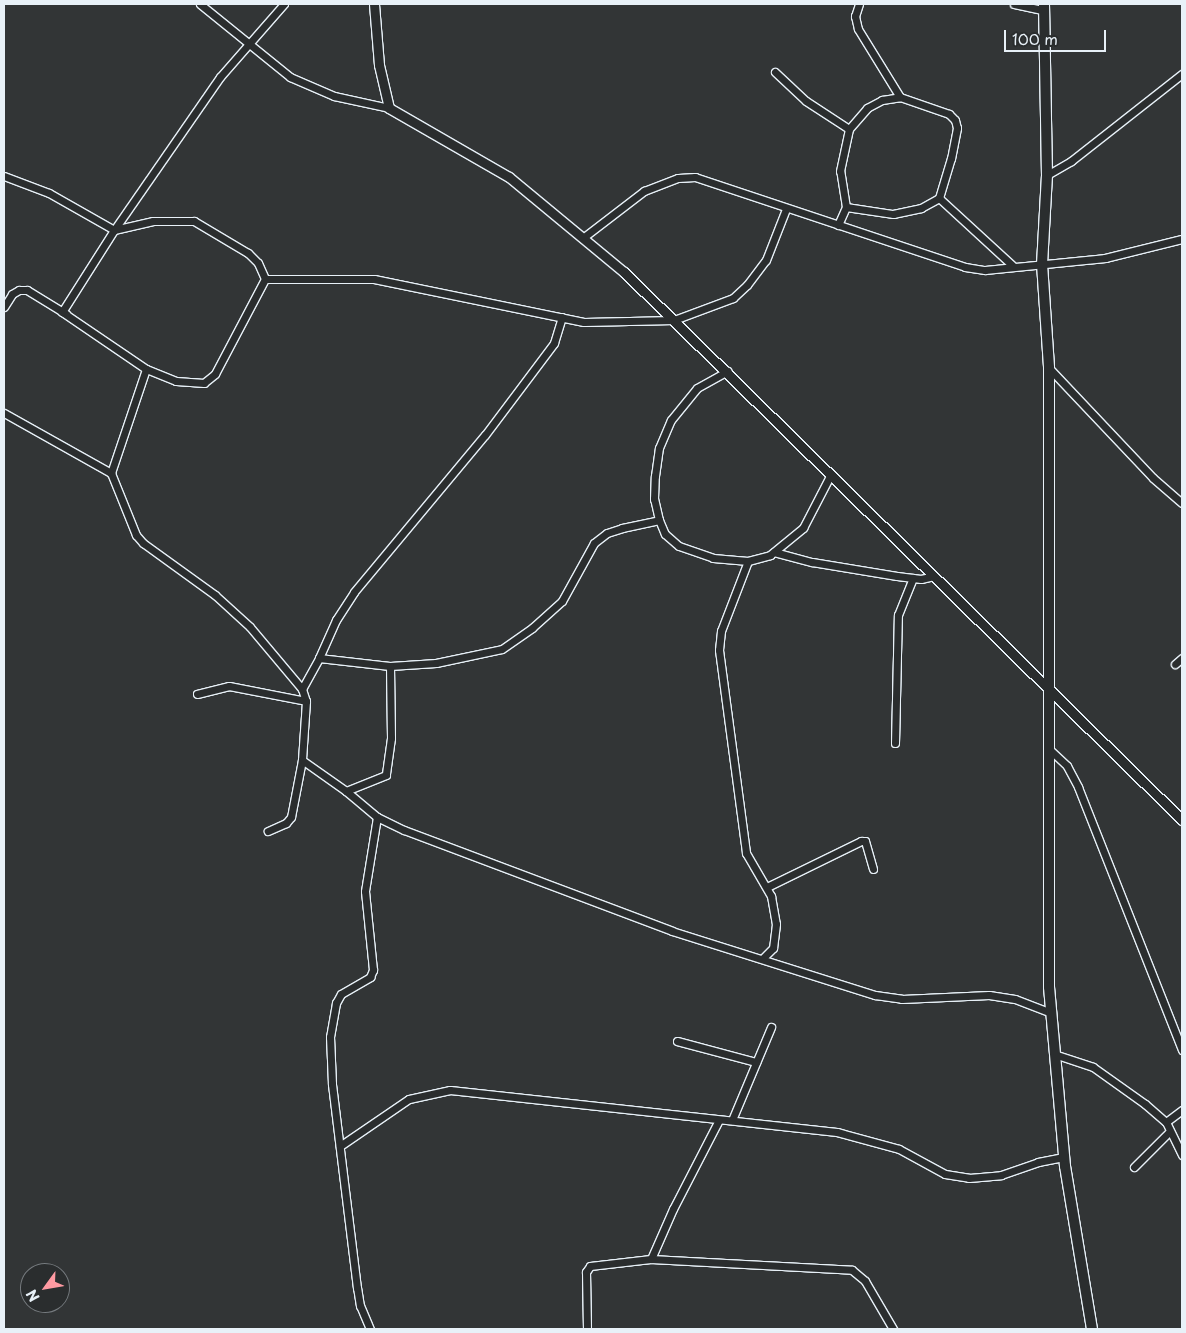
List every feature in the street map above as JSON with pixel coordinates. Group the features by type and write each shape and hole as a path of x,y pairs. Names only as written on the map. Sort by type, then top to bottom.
{"main road":[{"path":"1044,7 1048,175 1042,264 1049,368 1048,748 1051,1012 1064,1157 1092,1329"}],"street":[{"path":"200,4 290,77 334,96 389,108 509,178 584,237 728,371 1182,820"},
{"path":"66,314 62,312 114,230 220,77 284,4"},
{"path":"374,4 379,65 389,108"},
{"path":"859,4 855,16 858,29 887,81 900,98"},
{"path":"1014,4 1044,7"},
{"path":"775,72 806,101 849,129"},
{"path":"1048,175 1071,162 1182,74"},
{"path":"838,225 846,207 840,171 849,129 867,108 882,100 900,98 949,114 955,120 957,128 951,158 939,198 921,208 893,214 846,207"},
{"path":"4,176 49,193 114,230 153,221 194,222 248,252 258,263 265,279"},
{"path":"584,237 644,191 678,178 695,177 720,183 786,209 965,267 985,270 1106,258 1182,239"},
{"path":"939,198 1013,266"},
{"path":"265,279 374,279 593,322 674,320 733,298 747,285 766,260 786,209"},
{"path":"4,307 12,294 19,290 26,290 66,314 146,369 176,382 204,383 215,374 265,279"},
{"path":"302,689 319,658 336,620 354,592 485,435 554,344 562,317"},
{"path":"1049,368 1153,478 1182,503"},
{"path":"111,472 146,369"},
{"path":"728,371 697,388 671,420 659,448 654,499 665,534 679,546 714,558 748,561 774,552 802,528 831,474"},
{"path":"4,413 111,472 136,535 143,543 215,595 250,626 302,689 306,701 302,760 291,817 286,823 268,831"},
{"path":"319,658 390,666 436,663 502,649 532,628 562,601 594,543 622,528 660,520"},
{"path":"774,552 812,562 913,578 934,576"},
{"path":"748,561 721,631 719,650 746,854 752,868 767,887 776,924 773,948 763,958"},
{"path":"895,743 898,615 913,578"},
{"path":"1175,664 1182,658"},
{"path":"346,791 386,775 391,738 390,666"},
{"path":"196,694 229,686 306,701"},
{"path":"1048,748 1066,766 1078,787 1182,1050"},
{"path":"302,760 346,791 377,817 435,844 536,882 607,904 672,931 763,958 875,995 902,999 989,995 1015,999 1051,1012"},
{"path":"370,1329 357,1288 332,1084 330,1037 336,1003 341,994 370,977 373,970 365,891 377,817"},
{"path":"767,887 861,841 865,841 873,869"},
{"path":"732,1120 771,1027"},
{"path":"677,1041 756,1062"},
{"path":"1054,1054 1093,1067 1166,1122 1169,1132 1182,1155"},
{"path":"340,1146 409,1098 450,1090 556,1099 719,1120 836,1132 899,1149 945,1174 969,1178 1001,1175 1038,1162 1064,1157"},
{"path":"1166,1122 1182,1110"},
{"path":"651,1259 672,1209 719,1120"},
{"path":"1134,1167 1169,1132"},
{"path":"587,1329 586,1272 590,1266 651,1259 852,1270 865,1281 893,1329"}]}
